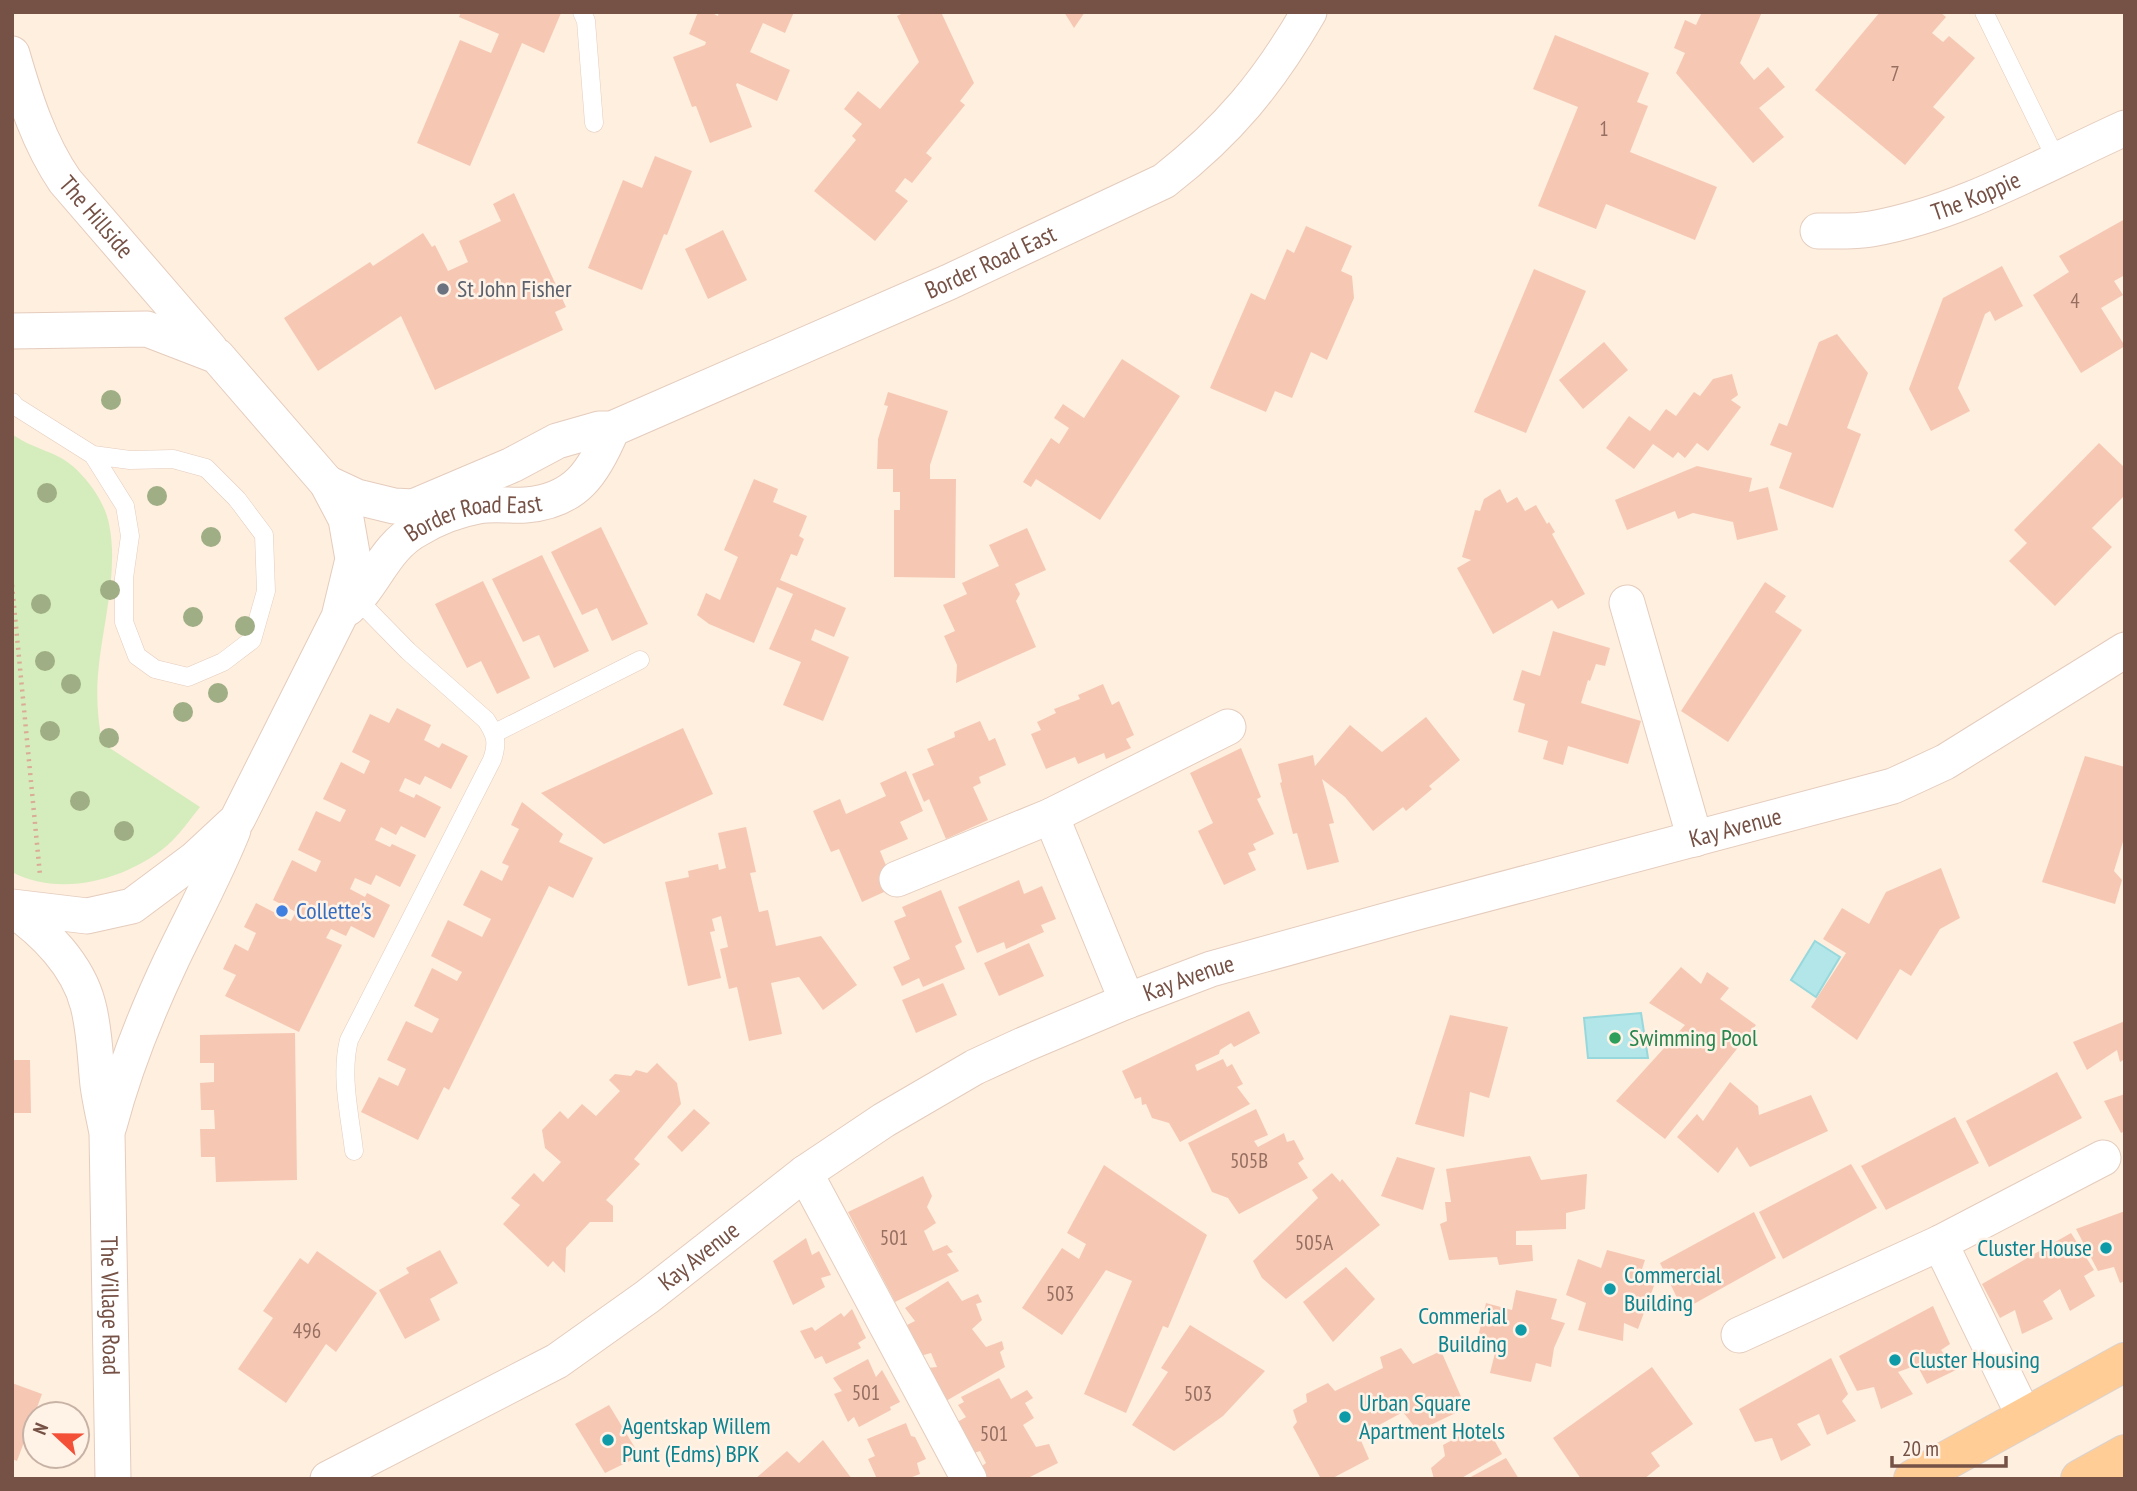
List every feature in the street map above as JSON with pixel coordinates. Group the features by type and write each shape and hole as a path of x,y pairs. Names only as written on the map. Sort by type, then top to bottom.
{"main road":[{"path":"1913,1479 2125,1362"},
{"path":"2080,1479 2125,1454"}],"street":[{"name":"Border Road East","path":"348,608 388,553 405,536 447,504 557,441 599,429 612,429 950,282 1164,181 1252,98 1284,55 1309,12"},
{"name":"The Hillside","path":"12,54 30,112 54,166 65,181 327,483"},
{"name":"The Koppie","path":"1818,231 1868,229 1919,217 1977,197 2125,128"},
{"path":"12,331 148,329 217,356"},
{"name":"Border Road East","path":"327,483 357,497 394,506 478,506 544,502 578,487 597,463 612,429"},
{"path":"327,483 346,519 353,559 348,608"},
{"path":"1628,603 1695,839"},
{"name":"The Village Road","path":"107,1133 121,1082 170,963 216,873 237,820 348,608"},
{"name":"Kay Avenue","path":"328,1479 557,1361 647,1297 805,1174 884,1120 975,1067 1127,1001 1223,965 1902,782 1945,762 2125,650"},
{"path":"898,878 1051,816 1228,727"},
{"path":"1051,816 1127,1001"},
{"path":"22,909 87,916 132,906 195,859 237,820"},
{"name":"The Village Road","path":"22,909 53,944 75,975 88,1002 95,1040 98,1085 107,1133 113,1479"},
{"path":"1739,1335 1940,1243 2103,1158"},
{"path":"805,1174 969,1479"},
{"path":"1940,1243 2024,1416"}],"lane":[{"path":"582,12 586,21 594,123"},
{"path":"1984,12 2056,159"},
{"path":"12,402 93,455 130,460 173,458 206,468 237,499 264,535 266,591 252,640 223,662 188,677 155,669 137,656 124,622 124,578 130,536 125,506 93,455"},
{"path":"348,608 408,651 486,720 495,733 497,745 492,760 349,1040 346,1050 346,1079 354,1151"},
{"path":"495,733 640,660"}],"path":[{"path":"12,585 40,863 22,909"}],"green space":[{"path":"12,434 69,463 93,488 107,517 112,542 111,580 97,683 102,743 200,807 172,841 138,865 117,874 74,884 32,880 12,872"}],"water":[{"name":"Swimming Pool","path":"1815,941 1840,957 1816,997 1791,980"},
{"name":"Swimming Pool","path":"1641,1013 1648,1058 1588,1058 1584,1018"}],"building":[{"path":"461,12 561,13 544,53 522,43 470,166 417,143 460,40 491,53 499,34 459,17"},
{"path":"698,12 710,12 718,16 719,12 794,12 785,33 763,23 750,52 790,70 777,101 737,83 752,127 710,143 696,106 692,107 673,57 705,45 706,42 689,34"},
{"path":"905,12 941,12 974,83 960,101 965,105 926,153 932,158 912,183 905,178 895,191 908,201 875,241 814,191 856,140 852,136 862,124 844,109 858,91 880,109 919,62 897,16"},
{"path":"1064,12 1085,12 1074,28"},
{"path":"1702,12 1762,12 1740,63 1754,80 1768,67 1785,87 1759,108 1784,137 1753,163 1676,73 1685,53 1674,48 1685,20 1696,25"},
{"path":"1880,12 1940,12 1946,17 1932,33 1943,42 1949,36 1975,58 1933,107 1945,117 1905,165 1815,90"},
{"path":"1555,35 1649,73 1637,102 1648,106 1630,152 1717,187 1695,240 1606,204 1596,229 1538,206 1578,107 1533,89"},
{"path":"655,156 692,171 642,290 588,268 623,180 642,188"},
{"name":"St John Fisher","path":"514,193 566,307 555,312 563,330 435,390 401,316 318,371 284,318 370,262 373,266 423,233 432,247 435,245 448,271 468,262 459,241 501,221 493,204"},
{"path":"2125,219 2125,275 2114,281 2123,295 2101,308 2125,346 2081,373 2033,295 2069,272 2059,256"},
{"path":"1306,226 1352,246 1341,271 1352,276 1354,298 1327,360 1311,352 1292,398 1275,391 1266,412 1210,388 1251,293 1265,300 1287,249 1294,253"},
{"path":"723,230 747,280 708,299 685,249"},
{"path":"2002,266 2023,306 1995,321 1990,311 1985,314 1958,388 1970,411 1931,431 1909,389 1943,298"},
{"path":"1534,269 1586,291 1526,433 1474,412"},
{"path":"1837,334 1868,373 1847,428 1861,434 1833,508 1779,488 1792,453 1770,445 1779,423 1787,426 1819,342"},
{"path":"1604,342 1628,370 1583,409 1559,380"},
{"path":"1122,359 1180,396 1100,520 1036,479 1031,487 1023,482 1051,438 1059,444 1069,428 1054,418 1063,404 1084,418"},
{"path":"1732,374 1738,395 1731,400 1741,407 1708,451 1697,443 1685,458 1678,452 1673,458 1653,444 1634,469 1606,448 1629,416 1650,431 1666,409 1676,416 1694,392 1700,396 1713,379"},
{"path":"888,392 948,411 930,465 930,479 956,479 955,578 894,577 894,510 900,510 900,492 893,492 893,469 877,469 878,439 888,406 884,405"},
{"path":"2099,443 2125,468 2125,495 2092,528 2112,547 2055,606 2009,561 2027,543 2014,530"},
{"path":"1697,466 1752,478 1749,492 1768,487 1778,530 1737,540 1733,522 1693,513 1678,519 1675,511 1627,530 1615,500"},
{"path":"754,479 778,489 773,502 807,516 799,536 804,539 797,556 791,554 780,580 846,608 834,637 815,629 811,640 849,657 823,721 783,705 801,662 769,649 793,594 777,587 754,643 709,624 697,615 706,593 720,600 738,557 724,550"},
{"path":"1500,489 1507,503 1517,497 1525,511 1536,505 1555,532 1552,534 1585,594 1558,609 1552,600 1493,634 1457,568 1471,560 1462,557 1475,510 1480,511 1484,499"},
{"path":"601,527 648,624 612,641 597,608 582,615 551,552"},
{"path":"1027,528 1046,570 1015,584 1020,594 1016,601 1036,647 956,683 957,665 944,636 955,631 943,605 967,594 962,583 999,566 989,545"},
{"path":"542,555 589,651 554,668 539,635 523,642 492,579"},
{"path":"483,581 530,678 497,694 481,661 467,668 435,604"},
{"path":"1765,582 1786,596 1775,612 1802,630 1728,742 1681,711"},
{"path":"1553,631 1610,648 1605,666 1596,664 1581,703 1641,721 1628,764 1568,746 1563,765 1543,759 1548,741 1518,732 1525,704 1513,700 1522,670 1540,676"},
{"path":"1103,684 1112,705 1119,701 1134,735 1126,739 1131,748 1106,759 1104,753 1078,764 1075,757 1046,769 1031,734 1041,730 1037,722 1056,713 1054,709 1080,699 1078,695"},
{"path":"397,708 431,725 424,740 439,748 442,743 468,756 451,789 425,776 420,785 405,778 399,791 414,798 416,794 441,807 425,838 401,826 396,835 381,827 375,840 416,855 400,887 376,875 371,885 355,878 350,889 365,897 367,893 390,905 374,938 351,926 346,936 331,929 326,938 342,945 299,1032 225,996 236,975 223,969 235,944 248,951 256,933 244,927 256,903 291,921 296,912 273,900 292,860 316,872 321,861 298,850 316,811 340,822 346,810 323,799 341,762 364,774 370,761 352,752 370,714 389,723"},
{"path":"1426,717 1460,760 1429,786 1432,789 1406,811 1403,807 1373,831 1345,797 1322,779 1334,823 1329,824 1339,862 1307,870 1297,833 1293,834 1278,764 1313,755 1315,766 1350,725 1382,752"},
{"path":"980,721 989,741 995,738 1006,765 979,777 981,783 973,787 988,820 946,839 929,799 924,802 912,774 934,765 927,749 955,737 954,732"},
{"path":"683,728 713,794 604,844 541,793"},
{"path":"1241,748 1261,797 1257,799 1274,834 1253,844 1256,850 1248,853 1256,870 1224,885 1198,831 1213,823 1190,773"},
{"path":"2085,756 2125,767 2125,835 2114,871 2122,880 2115,904 2042,882"},
{"path":"906,771 923,811 900,822 908,839 880,851 895,887 862,902 839,849 831,852 813,811 840,799 846,814 886,796 880,783"},
{"path":"522,802 563,834 559,842 593,858 573,898 549,886 449,1090 444,1087 418,1140 361,1112 379,1077 398,1086 406,1069 387,1060 406,1021 432,1033 439,1019 414,1006 432,968 457,981 462,972 431,956 448,920 482,937 491,919 463,905 481,870 502,881 509,866 502,863 519,829 511,825"},
{"path":"746,827 756,872 750,873 759,912 768,910 776,946 821,936 857,985 823,1010 799,977 771,983 782,1034 749,1041 737,987 729,989 720,949 728,947 721,916 712,919 715,931 710,932 721,978 688,986 665,882 689,877 688,871 718,864 719,870 726,868 718,833"},
{"path":"1941,868 1960,918 1940,929 1911,976 1900,969 1857,1040 1811,1007 1846,953 1823,939 1842,908 1869,924 1886,892"},
{"path":"1019,880 1024,894 1042,886 1056,919 1041,925 1044,932 1006,949 1004,942 977,953 958,907"},
{"path":"941,890 962,942 955,946 965,969 923,987 919,978 902,986 893,967 910,959 894,921 906,916 902,907"},
{"path":"1029,943 1044,976 999,996 984,963"},
{"path":"1681,967 1701,984 1707,972 1729,988 1720,999 1756,1025 1665,1139 1616,1101 1685,1025 1649,1003"},
{"path":"943,983 957,1015 916,1033 902,1000"},
{"path":"1249,1011 1260,1033 1234,1047 1231,1043 1220,1050 1219,1054 1195,1065 1197,1071 1223,1059 1227,1067 1232,1064 1243,1084 1237,1087 1250,1104 1180,1142 1169,1123 1152,1118 1146,1104 1142,1105 1141,1097 1135,1099 1122,1071"},
{"path":"1450,1015 1508,1027 1489,1098 1470,1092 1464,1137 1415,1124"},
{"path":"2125,1021 2125,1059 2120,1062 2117,1050 2087,1070 2073,1042"},
{"path":"295,1033 297,1180 216,1182 215,1157 201,1157 200,1129 215,1129 214,1110 201,1110 200,1083 214,1082 214,1063 200,1063 200,1035"},
{"path":"12,1060 30,1060 31,1113 12,1113"},
{"path":"657,1063 677,1083 681,1104 634,1159 640,1164 606,1200 613,1206 613,1222 590,1222 566,1248 565,1273 553,1261 548,1267 503,1224 520,1205 511,1198 534,1173 543,1182 561,1162 545,1148 542,1130 560,1111 568,1119 582,1104 596,1116 620,1091 609,1080 615,1074 631,1076 636,1070 647,1073"},
{"path":"2057,1072 2082,1118 1989,1167 1966,1121"},
{"path":"1730,1082 1758,1106 1759,1115 1811,1095 1828,1131 1750,1167 1737,1147 1718,1173 1677,1137 1697,1114 1703,1121"},
{"path":"2125,1094 2125,1131 2121,1133 2104,1101"},
{"path":"694,1109 710,1123 682,1152 667,1137"},
{"path":"1256,1109 1268,1135 1254,1141 1258,1147 1284,1133 1287,1142 1294,1140 1304,1159 1298,1163 1308,1178 1239,1214 1228,1198 1212,1192 1188,1143"},
{"path":"1955,1117 1979,1163 1886,1210 1861,1166"},
{"path":"1530,1156 1541,1180 1587,1174 1585,1209 1566,1213 1566,1229 1516,1231 1516,1245 1532,1245 1533,1261 1499,1265 1497,1257 1449,1260 1440,1224 1447,1221 1445,1202 1451,1202 1446,1169"},
{"path":"1397,1157 1435,1168 1423,1210 1381,1196"},
{"path":"1851,1164 1877,1208 1783,1259 1759,1212"},
{"path":"1104,1165 1207,1235 1168,1328 1163,1326 1126,1413 1084,1394 1132,1281 1106,1270 1062,1335 1022,1308 1062,1248 1079,1259 1086,1244 1067,1233"},
{"path":"1332,1173 1340,1182 1342,1179 1380,1225 1286,1299 1262,1278 1253,1261 1318,1198 1312,1190"},
{"path":"923,1176 932,1196 927,1207 936,1223 924,1231 933,1251 947,1245 953,1252 947,1254 959,1271 895,1302 848,1212"},
{"name":"Cluster House","path":"2125,1211 2125,1281 2120,1283 2114,1267 2098,1271 2076,1229"},
{"path":"1754,1212 1776,1258 1683,1310 1660,1263"},
{"name":"Cluster Housing","path":"2071,1233 2094,1270 2084,1276 2095,1296 2070,1311 2060,1289 2043,1301 2053,1319 2022,1334 2015,1310 2000,1318 1982,1284"},
{"path":"806,1238 812,1255 819,1251 831,1275 821,1278 825,1287 793,1305 773,1261"},
{"path":"440,1250 458,1283 430,1299 440,1320 405,1339 379,1290 409,1273 406,1268"},
{"name":"Commercial Building","path":"1607,1250 1645,1260 1639,1278 1655,1283 1638,1329 1624,1323 1623,1341 1578,1330 1586,1303 1566,1295 1578,1259 1601,1268"},
{"path":"317,1251 377,1293 336,1352 326,1344 286,1403 238,1369 273,1318 263,1311 300,1258 308,1264"},
{"path":"1346,1267 1375,1299 1333,1342 1303,1302"},
{"path":"948,1281 962,1301 978,1294 982,1302 976,1304 982,1320 972,1329 986,1347 1002,1341 1004,1349 1000,1352 1005,1367 946,1401 927,1368 937,1367 931,1353 920,1356 905,1326 915,1321 905,1308"},
{"name":"Commerial Building","path":"1516,1290 1557,1299 1551,1319 1565,1323 1554,1348 1551,1367 1536,1363 1531,1382 1490,1373 1497,1345 1478,1337 1486,1303 1512,1310"},
{"name":"Cluster Housing","path":"1933,1306 1950,1344 1941,1350 1956,1370 1927,1384 1917,1365 1898,1372 1913,1394 1881,1409 1874,1387 1857,1391 1839,1356"},
{"path":"852,1309 866,1338 858,1343 861,1348 826,1364 822,1356 815,1359 800,1331 812,1327 815,1331 841,1313 844,1317"},
{"path":"1190,1325 1265,1371 1223,1416 1174,1451 1132,1425 1168,1372 1161,1368"},
{"name":"Urban Square Apartment Hotels","path":"1401,1348 1413,1364 1441,1351 1466,1408 1418,1431 1403,1412 1359,1436 1369,1459 1331,1479 1321,1479 1293,1427 1297,1422 1293,1410 1307,1402 1306,1394 1328,1383 1335,1391 1383,1368 1380,1357"},
{"name":"Cluster Housing","path":"1831,1358 1848,1394 1842,1401 1856,1421 1827,1435 1819,1414 1797,1424 1811,1445 1781,1461 1772,1438 1755,1442 1739,1409"},
{"path":"868,1359 876,1377 882,1370 900,1402 890,1407 891,1410 859,1427 854,1417 848,1422 834,1394 842,1391 833,1378"},
{"path":"1652,1367 1693,1424 1651,1453 1660,1466 1644,1479 1581,1479 1553,1438"},
{"path":"999,1378 1011,1399 1027,1390 1033,1398 1025,1403 1034,1418 1023,1425 1036,1447 1049,1444 1058,1463 1026,1479 983,1479 978,1469 986,1463 980,1451 971,1454 954,1424 966,1417 958,1405 964,1402 961,1397"},
{"path":"12,1383 42,1394 40,1400 21,1400 21,1450 17,1461 12,1459"},
{"name":"Agentskap Willem Punt (Edms) BPK","path":"609,1405 640,1456 605,1473 575,1424"},
{"path":"906,1423 926,1459 917,1463 920,1474 907,1479 877,1479 868,1459 875,1456 867,1439"},
{"name":"Urban Square Apartment Hotels","path":"1480,1425 1487,1427 1502,1454 1460,1479 1434,1479 1431,1468 1445,1456 1443,1445"},
{"path":"823,1440 852,1479 755,1479 787,1451 799,1463"},
{"name":"Urban Square Apartment Hotels","path":"1506,1458 1519,1479 1467,1479"}],"place":[{"name":"St John Fisher","path":"443,289"},
{"name":"Collette's","path":"282,911"},
{"name":"Swimming Pool","path":"1615,1038"},
{"name":"Cluster House","path":"2106,1248"},
{"name":"Commercial Building","path":"1610,1289"},
{"name":"Commerial Building","path":"1521,1330"},
{"name":"Cluster Housing","path":"1895,1360"},
{"name":"Urban Square Apartment Hotels","path":"1345,1417"},
{"name":"Agentskap Willem Punt (Edms) BPK","path":"608,1440"}]}
